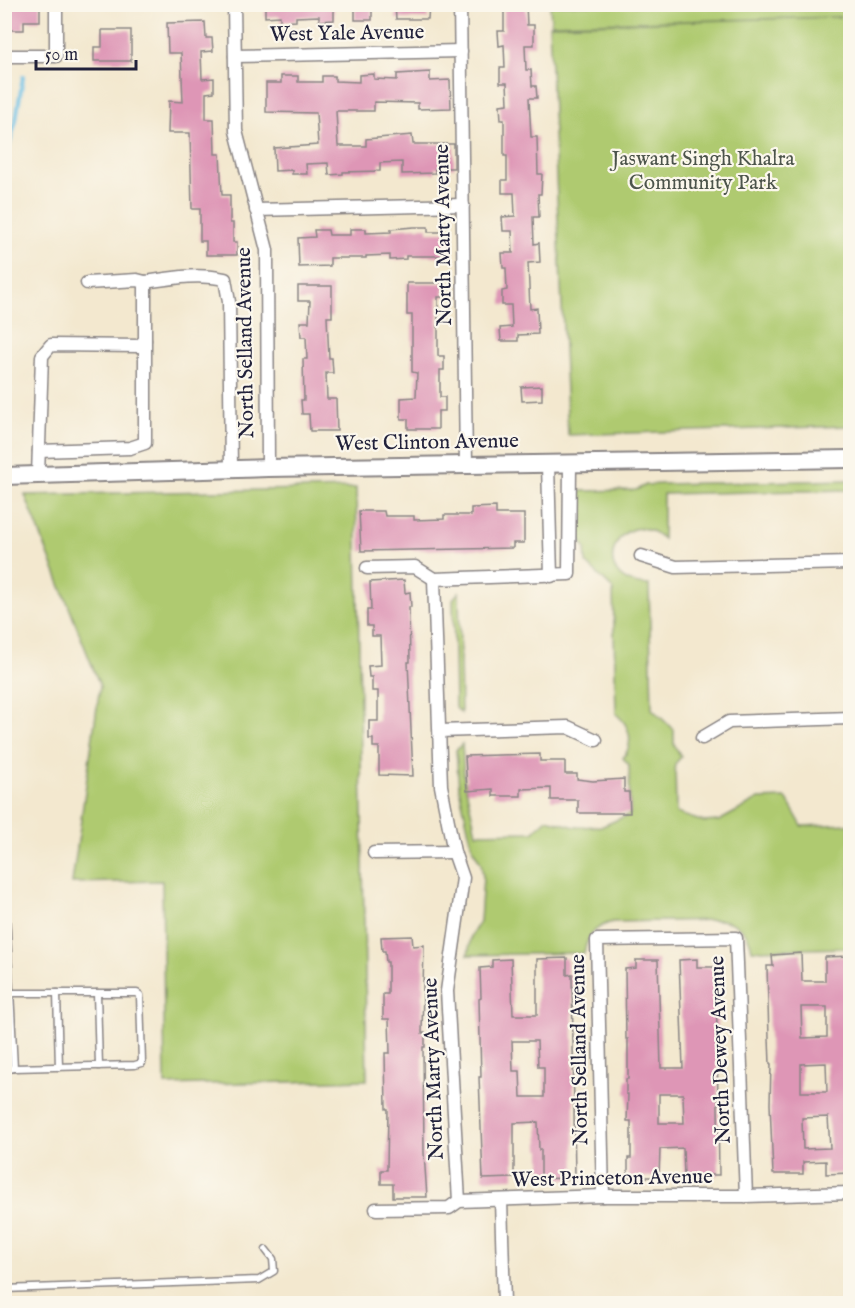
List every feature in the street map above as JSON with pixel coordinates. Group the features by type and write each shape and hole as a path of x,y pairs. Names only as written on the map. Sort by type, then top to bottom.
{"main road":[{"name":"West Clinton Avenue","path":"4,476 268,468 850,459"}],"street":[{"path":"4,56 56,56 56,4"},
{"name":"North Selland Avenue","path":"234,4 236,131 267,250 268,468"},
{"name":"North Marty Avenue","path":"460,4 466,465"},
{"name":"West Yale Avenue","path":"235,57 461,51"},
{"path":"256,210 463,205"},
{"path":"87,284 137,280 145,282 180,276 209,275 225,279 229,302 231,469"},
{"path":"39,450 130,448 144,443 145,282"},
{"path":"38,475 42,356 51,345 139,346 145,340"},
{"path":"548,464 551,576"},
{"path":"367,568 415,567 434,579 570,574 570,464"},
{"path":"641,556 675,567 850,563"},
{"name":"North Marty Avenue","path":"434,579 441,786 454,852 463,878 447,991 459,1201"},
{"path":"702,738 729,722 850,718"},
{"path":"440,731 568,727 596,740"},
{"path":"374,854 454,852"},
{"name":"North Dewey Avenue","path":"597,940 736,938 746,1197"},
{"name":"North Selland Avenue","path":"597,940 603,1196"},
{"name":"West Princeton Avenue","path":"376,1209 449,1208 459,1201 603,1196 746,1197 850,1193"},
{"path":"501,1200 504,1304"}],"lane":[{"path":"4,874 14,1068"},
{"path":"4,1070 142,1063 140,996 137,993 11,993"},
{"path":"57,993 59,1067"},
{"path":"97,993 99,1066"},
{"path":"4,1289 259,1280 274,1271 273,1259 266,1250"}],"green space":[{"name":"Jaswant Singh Khalra Community Park","path":"550,5 850,5 850,426 568,435 549,25 840,17 551,24"},
{"path":"850,480 850,490 663,494 663,539 648,529 634,529 623,535 615,546 613,559 617,571 628,581 649,585 652,709 674,730 674,745 681,757 675,764 676,813 704,822 719,821 759,799 786,798 802,826 850,824 850,948 752,950 746,933 742,929 733,923 721,920 613,922 593,932 587,941 584,953 468,955 471,936 480,921 483,877 481,863 473,850 459,788 456,750 462,744 464,779 476,833 533,832 547,819 575,827 603,826 630,814 629,765 623,758 630,741 628,729 616,714 613,589 586,563 585,548 575,532 574,502 581,491 636,490 646,485 662,484"},
{"path":"356,488 367,1080 165,1085 162,881 72,883 100,686 25,495"},
{"path":"459,592 461,713 455,707 453,599"}],"building":[{"path":"4,4 40,4 40,21 24,21 24,30 4,30"},
{"path":"265,4 334,4 334,20 319,21 319,16 296,17 296,21 280,22 280,16 265,17"},
{"path":"355,4 372,4 372,20 355,20"},
{"path":"395,4 429,4 428,19 396,19"},
{"path":"504,4 526,4 527,25 534,25 534,45 525,45 526,70 531,70 532,86 536,86 537,98 529,98 531,137 537,137 538,174 542,174 541,194 538,194 539,217 533,217 534,244 539,243 540,262 528,263 530,309 537,308 538,334 518,335 518,341 501,341 500,328 512,327 511,305 502,305 502,291 507,290 506,268 503,268 502,253 513,253 512,231 503,231 502,217 515,216 514,193 502,193 502,180 507,180 507,156 504,156 504,120 501,120 500,105 508,104 507,83 500,83 500,68 505,68 504,45 499,46 498,31 504,31"},
{"path":"205,22 206,38 212,38 213,51 201,52 202,79 214,78 214,92 206,93 206,119 214,119 215,154 220,154 222,195 230,195 230,223 233,223 233,242 237,242 237,255 206,255 206,241 200,241 200,209 192,209 190,133 168,133 169,101 183,102 181,53 168,53 167,23"},
{"path":"102,30 131,30 131,61 94,61 94,47 102,47"},
{"path":"430,72 430,81 450,80 451,108 418,109 418,103 374,102 374,111 336,111 338,146 366,146 366,139 412,135 413,144 454,144 454,168 435,168 435,173 402,174 402,162 380,163 380,171 343,172 343,174 329,175 328,163 306,164 307,174 292,174 292,170 275,171 274,148 318,145 316,113 266,112 266,83 281,83 281,76 298,76 298,82 322,82 322,76 335,76 335,81 359,82 359,75 374,74 374,79 397,80 397,74"},
{"path":"428,227 428,232 447,232 447,256 406,256 406,259 390,260 390,255 330,258 330,266 299,267 298,238 315,237 314,230 328,230 329,235 350,235 350,229 366,229 366,233 391,232 391,229"},
{"path":"407,283 444,283 444,297 438,297 438,356 444,356 444,370 440,370 440,397 445,397 445,411 438,411 438,429 408,429 408,419 401,419 401,398 416,397 417,373 412,372 412,315 407,315"},
{"path":"298,286 332,286 332,317 327,317 329,358 332,358 333,373 326,373 327,399 336,399 337,431 310,431 309,414 302,414 303,359 307,359 306,337 301,337 300,322 309,322 310,301 298,301"},
{"path":"542,386 542,400 522,401 521,387"},
{"path":"496,507 496,514 524,514 524,543 513,543 513,548 361,551 359,511 384,511 385,516 414,516 414,520 444,519 444,515 471,515 471,508"},
{"path":"404,580 405,593 410,592 411,607 409,607 410,662 408,662 413,776 379,775 379,747 373,747 373,739 369,739 369,721 378,721 378,691 372,691 372,677 369,677 368,666 381,665 380,636 372,636 372,626 367,626 367,610 371,610 370,582"},
{"path":"540,754 540,761 565,761 565,774 577,774 577,779 593,781 624,779 624,792 629,792 630,813 578,813 578,800 551,800 551,788 521,789 521,796 493,796 493,789 467,791 465,756"},
{"path":"412,936 413,946 424,945 422,1033 425,1033 425,1047 423,1047 424,1153 427,1197 393,1197 393,1184 381,1184 381,1170 387,1170 388,1109 386,1109 385,1053 390,1053 389,1019 383,1019 383,994 388,994 388,962 386,962 385,951 382,951 381,937"},
{"path":"801,953 802,981 825,981 825,957 850,956 850,1173 826,1174 826,1161 803,1162 803,1174 773,1174 767,966 773,966 772,955","holes":["801,1007 827,1007 827,1037 802,1038","826,1063 827,1092 801,1092 801,1064","828,1117 830,1148 803,1149 802,1118"]},
{"path":"567,958 567,975 572,974 575,1179 541,1178 538,1122 514,1123 514,1178 483,1179 479,1077 481,1077 480,968 492,967 492,960 511,959 513,1015 537,1015 537,959","holes":["512,1041 537,1041 538,1067 544,1067 544,1097 521,1097 520,1071 513,1071"]},
{"path":"697,959 697,967 716,967 719,1175 684,1175 683,1148 660,1149 659,1177 628,1177 628,1158 631,1158 631,1121 627,1121 628,1039 626,1039 625,969 636,968 636,960 658,960 661,1068 683,1068 679,960","holes":["659,1094 683,1094 684,1123 659,1123"]}],"waterway":[{"path":"4,164 16,120 23,77"},
{"path":"4,455 7,458"}]}
